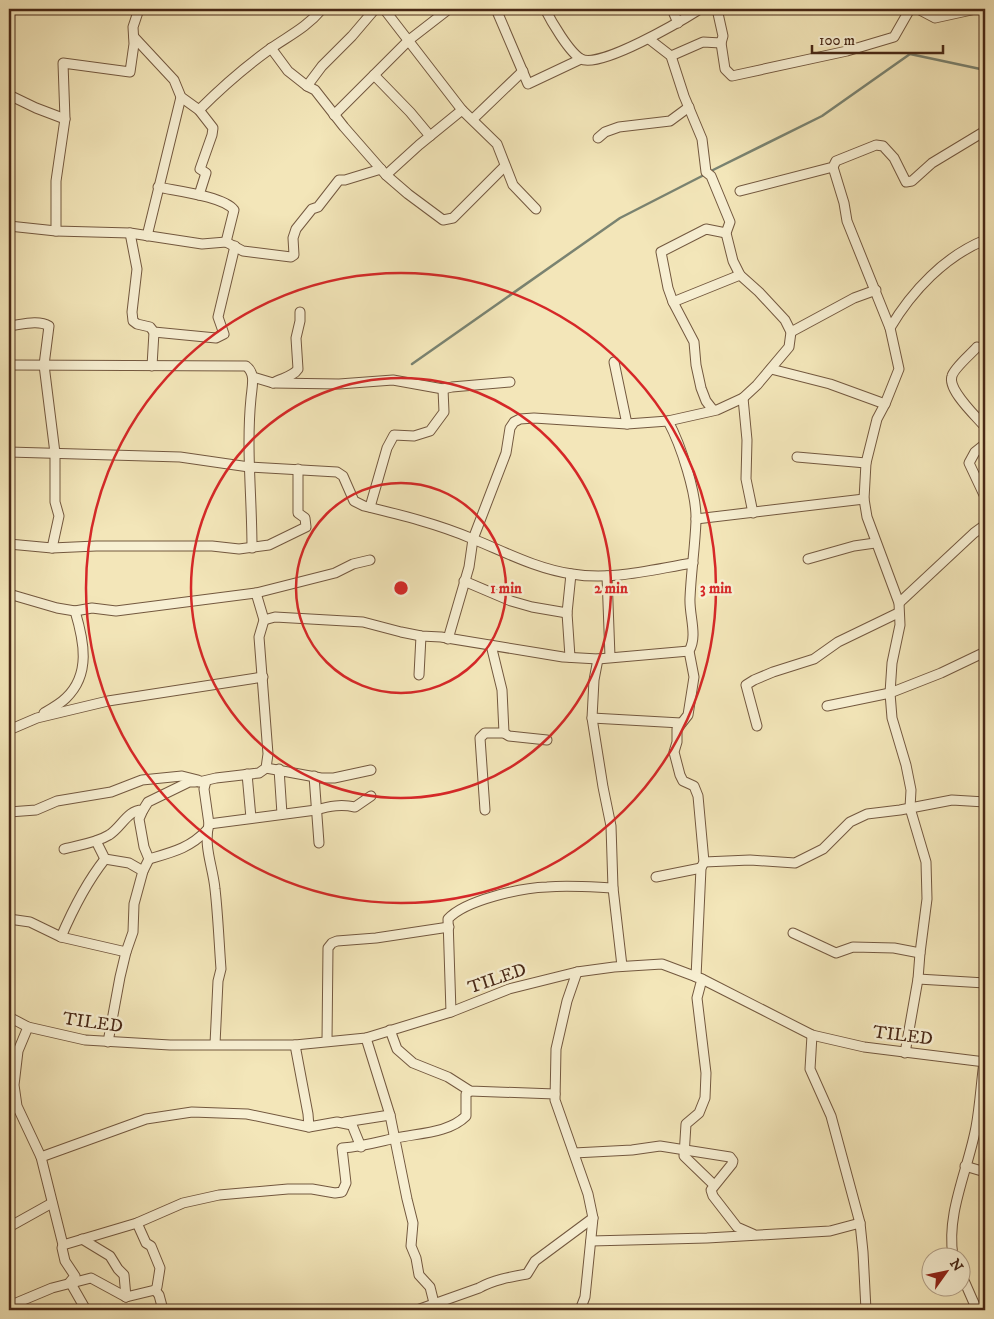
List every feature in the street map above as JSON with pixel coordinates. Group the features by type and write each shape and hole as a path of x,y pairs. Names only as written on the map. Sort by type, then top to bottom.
{"street":[{"path":"56,231 56,181 65,119 63,64 130,72 134,37 133,27 139,9"},
{"path":"199,110 221,88 271,48 311,22 322,9"},
{"path":"307,86 322,66 352,36 375,9"},
{"path":"384,9 462,110 497,144 513,185 536,210"},
{"path":"334,115 409,40 449,9"},
{"path":"496,9 528,84 581,59 595,60 648,39 700,9"},
{"path":"545,9 550,21 565,42 581,59"},
{"path":"672,9 678,23"},
{"path":"717,9 725,69 732,76 847,51 894,37 910,9"},
{"path":"918,9 935,18 976,9"},
{"path":"134,37 174,80 181,96 199,110 213,128 200,169 206,173 199,195"},
{"path":"448,638 469,567 473,539 506,453 510,428 514,422 520,419 534,418 627,424 668,422 713,410 742,398 758,385 789,347 791,332 785,320 740,275 733,261 726,233 730,222 711,176 706,172 702,139 684,96 671,56 648,39"},
{"path":"671,56 703,42 721,43"},
{"path":"271,48 288,71 315,90 334,115 384,172 408,194 443,220 453,218 505,166"},
{"path":"473,119 523,72"},
{"path":"374,75 430,136"},
{"path":"9,94 36,108 65,119"},
{"path":"147,236 181,96"},
{"path":"598,138 605,132 619,127 670,121 689,107"},
{"path":"9,226 56,231 130,233 202,244 226,242 243,251 286,257 293,256 293,238 296,230 312,209 318,207 339,180 384,172 462,110"},
{"path":"905,1053 918,979 927,899 926,862 910,808 911,790 901,745 892,718 890,693 892,663 900,624 899,603 875,543 864,499 866,463 876,419 885,404 899,368 890,328 847,221 844,203 833,167 836,161 876,145 883,146 894,158 906,182 912,181 932,163 985,131"},
{"path":"740,191 833,167"},
{"path":"158,187 199,195 230,205 234,210 226,242"},
{"path":"713,410 700,388 694,342 673,302 668,288 661,252 706,229 726,233"},
{"path":"130,233 136,269 132,312 133,321 136,324 150,327 154,332 152,366"},
{"path":"890,328 903,306 939,268 970,246 985,240"},
{"path":"154,332 216,338 224,334 218,317 236,246"},
{"path":"673,302 740,275"},
{"path":"791,332 854,298 876,290"},
{"path":"273,383 281,377 294,374 298,369 296,338 300,312"},
{"path":"9,326 35,323 46,323 48,326 44,365 55,453 55,502 59,516 52,548"},
{"path":"977,347 952,375 951,381 953,389 985,427"},
{"path":"614,362 627,424"},
{"path":"9,366 246,366 249,368 253,377 250,409 252,548"},
{"path":"771,369 830,384 885,404"},
{"path":"253,377 273,383 339,384 393,380 443,389 510,382"},
{"path":"370,507 387,448 394,435 414,436 430,431 444,412 443,389"},
{"path":"742,398 747,440 746,479 753,513"},
{"path":"668,422 676,435 691,486 696,519 690,600 694,644 689,651 694,677 688,715 677,728 677,742 674,752 683,781 694,786 698,796 702,865 697,998 706,1074 706,1098 699,1113 686,1124 683,1150 684,1156 704,1178 714,1185"},
{"path":"985,444 975,452 969,463 985,497"},
{"path":"9,452 180,457 250,467 337,472 343,476 354,501 427,522 473,539 516,559 571,574 608,576 693,563"},
{"path":"797,457 866,463"},
{"path":"9,544 52,548 212,546 239,549 269,544 306,527 306,518 298,513 298,469"},
{"path":"696,519 753,513 767,509 864,499"},
{"path":"899,603 985,525"},
{"path":"808,559 854,546 875,543"},
{"path":"9,594 29,598 57,608 75,611 92,608 116,611 256,594 335,573 353,564 370,560"},
{"path":"570,657 567,613 571,574"},
{"path":"608,576 610,657"},
{"path":"464,581 511,601 567,613"},
{"path":"256,594 264,620 259,637 268,754 266,768"},
{"path":"37,718 65,699 74,688 83,670 84,647 75,611"},
{"path":"757,726 746,685 773,672 814,659 838,642 898,613"},
{"path":"264,620 275,617 363,622 422,636 448,638 570,657 598,659 689,651"},
{"path":"419,675 422,636"},
{"path":"491,645 502,690 504,733"},
{"path":"827,706 890,693 948,671 985,652"},
{"path":"598,659 594,680 592,718 611,826 613,888 622,966"},
{"path":"9,730 37,718 108,701 263,677"},
{"path":"592,718 681,723"},
{"path":"485,810 480,738 484,733 504,733 510,736 547,740"},
{"path":"149,859 144,847 139,818 148,802 174,788 189,782 203,782 216,778 259,773 266,768 321,778 334,778 371,770"},
{"path":"279,769 282,814"},
{"path":"247,774 251,818"},
{"path":"9,812 36,810 57,801 111,792 142,780 182,776 203,782"},
{"path":"314,776 318,844"},
{"path":"203,782 209,857 215,886 221,969 218,981 215,1044"},
{"path":"108,1042 126,952 133,932 134,904 143,871 149,859 186,847 197,841 208,827 251,818 316,810 328,806 343,804 355,807 371,796"},
{"path":"656,876 702,865 750,860 795,863 822,849 850,822 867,814 952,800 985,802"},
{"path":"64,849 96,841 110,834 131,814 138,810 143,810"},
{"path":"96,841 105,859"},
{"path":"105,859 129,863 143,871"},
{"path":"61,937 76,902 91,877 105,859"},
{"path":"451,1012 448,919 453,913 470,903 516,891 546,886 613,888"},
{"path":"9,919 30,922 61,937 126,952"},
{"path":"328,1040 328,948 332,943 449,927"},
{"path":"793,933 836,953 853,946 862,948 894,948 920,953"},
{"name":"TILED","path":"9,1017 28,1027 85,1040 170,1045 295,1045 328,1040 366,1038 451,1012 509,989 577,972 622,966 662,964 699,978 812,1035 864,1047 985,1062"},
{"path":"577,972 567,1002 556,1049 555,1100 588,1194 593,1218 585,1297 580,1310"},
{"path":"918,979 985,983"},
{"path":"28,1027 18,1051 14,1086 17,1106 41,1157 63,1245 65,1261 75,1276 70,1282"},
{"path":"390,1030 397,1049 413,1063 448,1077 470,1091 555,1094"},
{"path":"812,1035 810,1069 831,1116 860,1222 866,1310"},
{"path":"366,1038 390,1115 395,1138 413,1223 411,1246 420,1275 430,1287 434,1303"},
{"path":"295,1045 309,1127"},
{"path":"951,1246 952,1228 965,1166 976,1129 985,1062"},
{"path":"63,1245 137,1223 183,1203 219,1195 288,1189 342,1192 346,1182 342,1148 361,1147 395,1138 443,1129 460,1122 466,1116 466,1094 470,1091"},
{"path":"41,1157 146,1119 192,1112 247,1114 309,1127 390,1115"},
{"path":"337,1122 352,1125 361,1147"},
{"path":"574,1153 632,1150 660,1146 730,1158 733,1161 711,1190 713,1196 737,1227 756,1235"},
{"path":"965,1166 985,1172"},
{"path":"9,1226 52,1203"},
{"path":"417,1310 504,1278 527,1274 535,1261 593,1218"},
{"path":"591,1241 830,1231 860,1222"},
{"path":"137,1223 146,1243 151,1246 160,1268 155,1290"},
{"path":"82,1239 110,1256 118,1270 124,1275 126,1297"},
{"path":"9,1306 52,1288 91,1278 126,1297 155,1290"},
{"path":"70,1282 86,1310"},
{"path":"155,1290 159,1295 163,1310"},
{"path":"971,1296 977,1310"}],"waterway":[{"path":"709,172 822,116 910,54 985,70"},
{"path":"412,364 620,218 704,175"}]}
